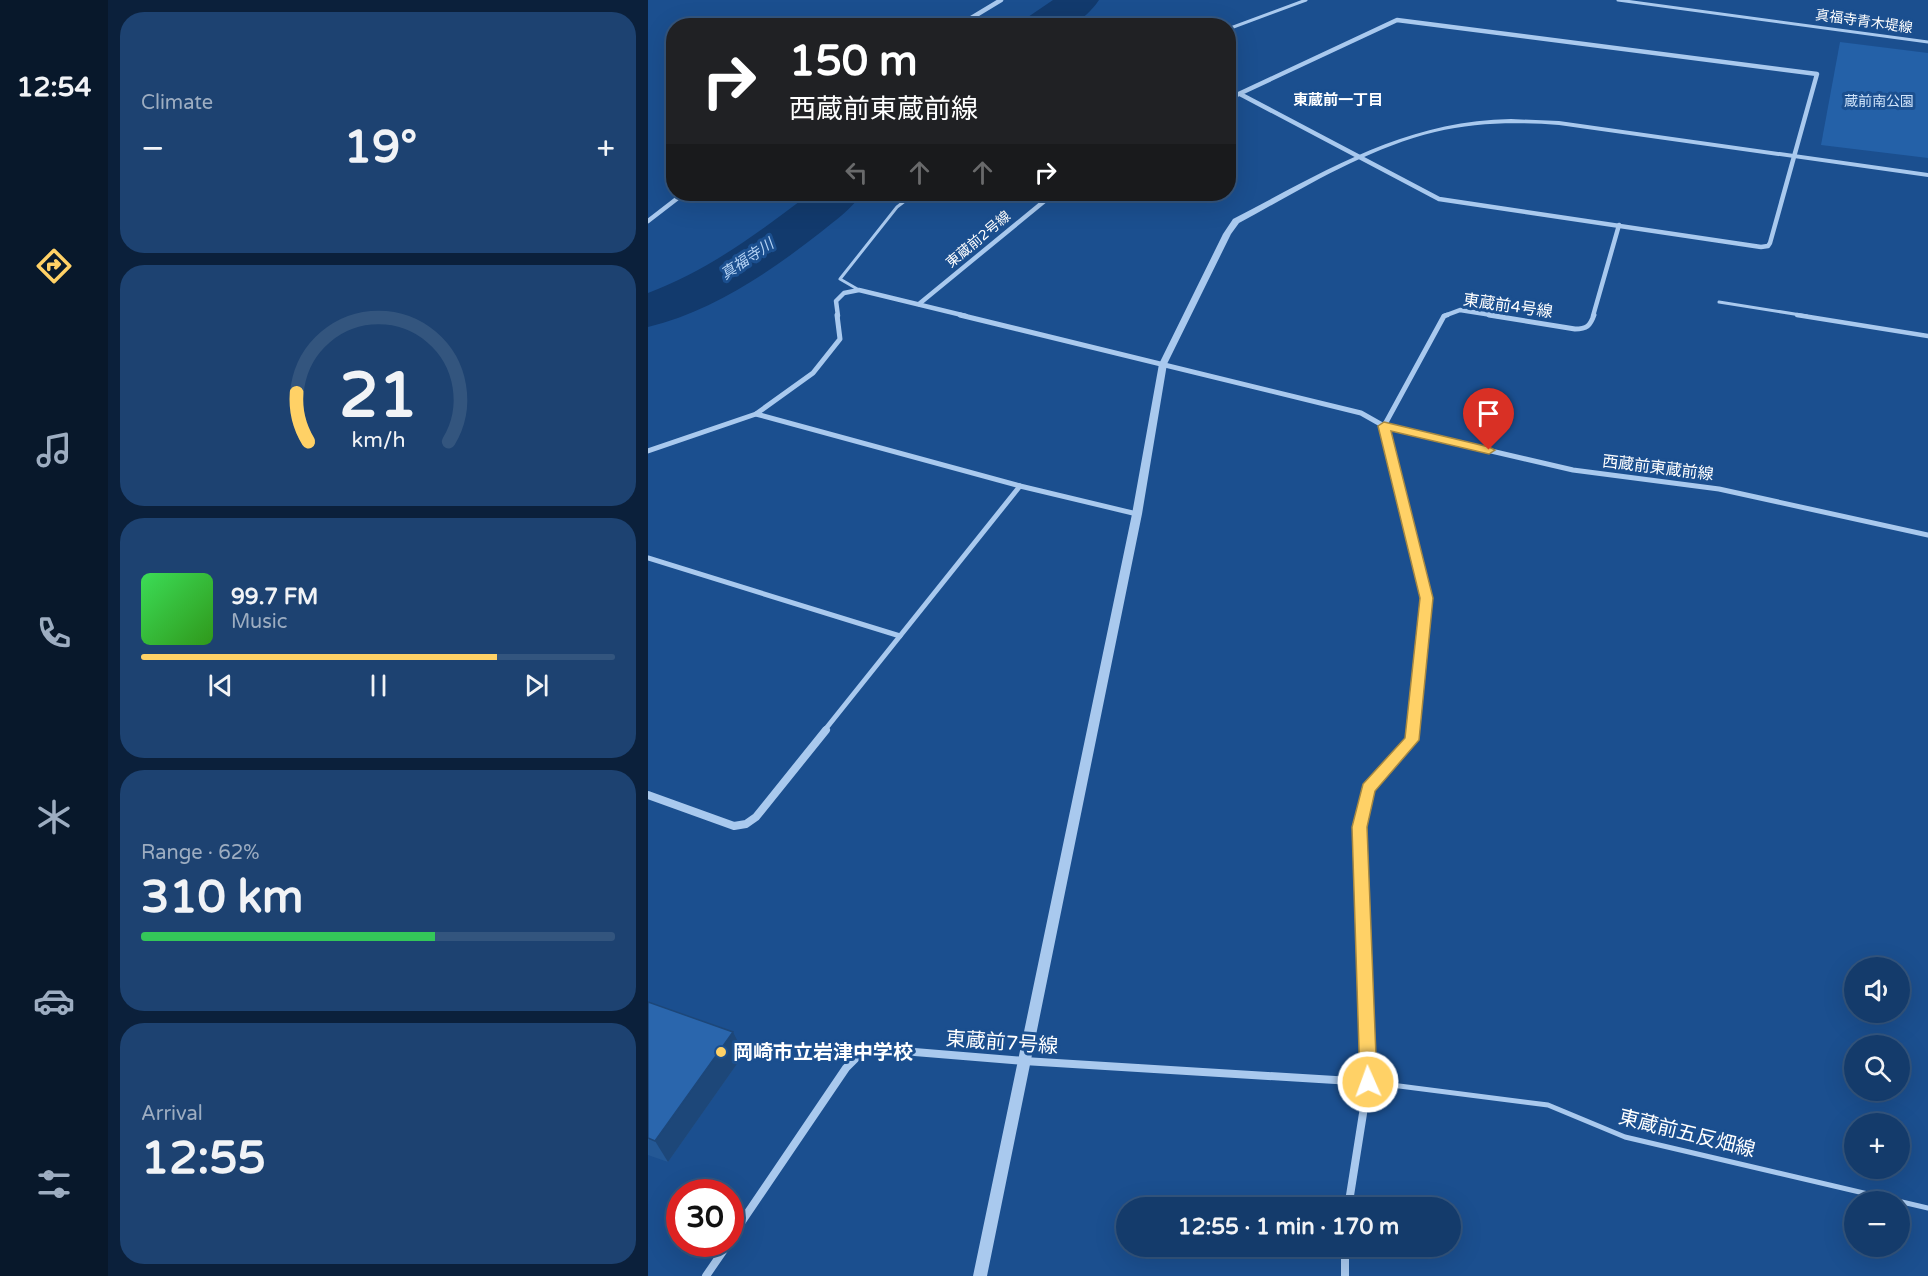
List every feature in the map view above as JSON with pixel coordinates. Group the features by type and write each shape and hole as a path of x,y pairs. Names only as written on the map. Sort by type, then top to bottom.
{"street":[{"path":"971,18 1001,0"},
{"path":"1236,96 1397,21 1817,74 1768,246 1761,247 1439,199 1240,94"},
{"path":"980,1276 1137,514 1163,363 1227,234 1236,221 1360,158 1414,136 1441,129 1502,121 1560,123 1928,175"},
{"path":"648,221 674,201"},
{"name":"東蔵前2号線","path":"920,304 1045,201"},
{"name":"東蔵前4号線","path":"1384,426 1444,316 1452,312 1460,310 1575,329 1585,329 1591,324 1618,225"},
{"path":"648,451 756,414 813,373 840,339 836,301 844,293 860,290 920,304"},
{"name":"西蔵前東蔵前線","path":"920,304 1361,413 1384,426 1573,470 1719,489 1928,535"},
{"path":"756,414 1020,486 1137,514"},
{"path":"1350,1197 1368,1082 1359,827 1368,789 1412,740 1426,598 1384,426"},
{"path":"648,795 734,826 746,824 756,817 1020,486"},
{"path":"648,558 900,636"},
{"name":"東蔵前7号線","path":"744,1218 846,1068 857,1057 878,1049 1024,1061 1368,1082"},
{"path":"706,1276 719,1257"},
{"path":"1345,1257 1345,1276"}],"lane":[{"path":"1236,26 1306,0"},
{"name":"真福寺青木堤線","path":"1618,0 1928,42"},
{"path":"860,290 840,279 897,207 905,201"},
{"path":"1719,302 1928,336"},
{"name":"東蔵前五反畑線","path":"1368,1082 1548,1105 1625,1137 1928,1208"}],"green space":[{"name":"蔵前南公園","path":"1840,42 1928,53 1928,158 1821,145"}],"building":[{"path":"648,1002 733,1032 655,1141 648,1138"}],"waterway":[{"name":"真福寺川","path":"1054,18 1079,0"},
{"name":"真福寺川","path":"648,311 724,276 772,245 829,201"}],"place":[{"name":"岡崎市立岩津中学校","path":"721,1052"}],"district":[{"name":"東蔵前一丁目","path":"1338,100"}],"route":[{"path":"1368,1082 1359,827 1368,789 1412,740 1426,598 1384,426 1489,450"}]}
